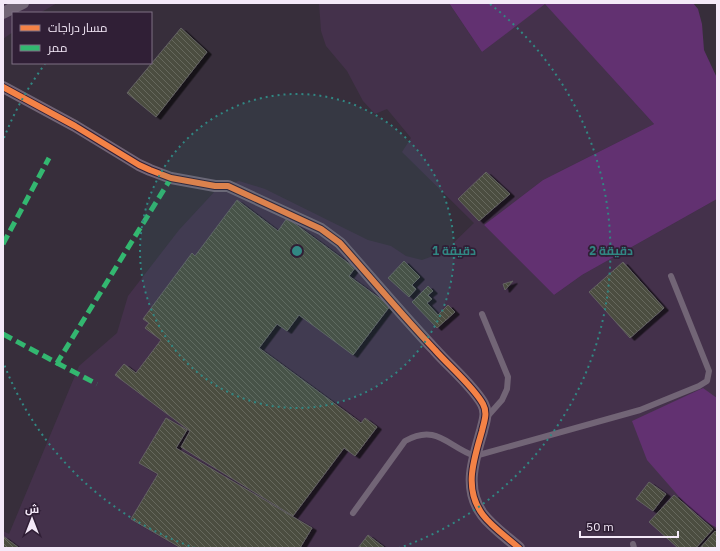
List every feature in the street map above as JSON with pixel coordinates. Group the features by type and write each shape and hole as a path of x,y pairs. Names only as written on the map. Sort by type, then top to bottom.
{"street":[{"path":"3,13 24,3"},
{"path":"3,87 75,126 139,165 171,178 215,186 228,186 321,229 340,243 434,350 468,384 483,404 485,409 485,419 475,456 471,481 473,494 476,503 484,516 518,548"}],"lane":[{"path":"353,513 405,441 415,435 432,435 441,437 466,453 475,456 640,410 700,386 707,381 709,371 671,276"},
{"path":"482,314 508,377 507,389 502,400 485,419"}],"shaded area":[{"path":"3,3 57,3 42,12 12,12 12,33 3,39"},
{"path":"319,3 449,3 482,52 545,3 654,124 543,180 484,225 554,295 582,275 717,199 717,398 702,388 696,516 717,528 717,548 3,548 3,531 9,534 79,366 117,333 128,296 179,230 217,189 239,181 265,189 368,240 391,246 406,256 422,260 444,252 474,223 402,152 411,138 387,109 375,114 363,101 347,71 326,46 321,31"},
{"path":"449,3 693,3 698,9 702,24 704,50 717,78 717,199 582,275 554,295 484,225 543,180 654,124 545,4 482,52"},
{"path":"703,388 717,398 717,528 696,516 647,460 632,421"}],"building":[{"path":"181,28 207,52 156,117 127,93"},
{"path":"486,172 510,194 479,221 458,199"},
{"path":"237,200 278,231 287,218 355,268 349,276 390,306 353,355 299,315 287,331 277,324 259,348 361,423 365,418 377,427 355,456 344,448 293,516 181,447 190,431 115,375 124,364 136,373 161,340 145,328 149,323 143,319 192,253 195,256"},
{"path":"404,261 420,277 412,285 416,289 409,297 388,278"},
{"path":"623,262 664,308 630,338 589,292"},
{"path":"513,281 505,290 503,284"},
{"path":"428,286 433,291 428,295 432,299 427,303 438,315 448,305 455,312 437,328 412,302"},
{"path":"166,418 187,430 176,448 312,528 300,548 181,548 131,519 158,474 139,463"},
{"path":"649,482 666,494 653,511 636,499"},
{"path":"674,495 713,529 696,548 678,548 649,522"},
{"path":"715,531 717,533 717,548 700,548"},
{"path":"368,535 385,548 358,548"},
{"path":"3,536 19,548 3,548"}],"marked path":[{"path":"3,244 49,158"},
{"path":"3,334 57,363 171,178"},
{"path":"57,363 97,384"}],"cycle path":[{"path":"3,87 75,126 139,165 171,178 215,186 228,186 321,229 340,243 411,324 479,397 484,407 485,418 472,474 473,495 483,515 495,528 519,548"}]}
